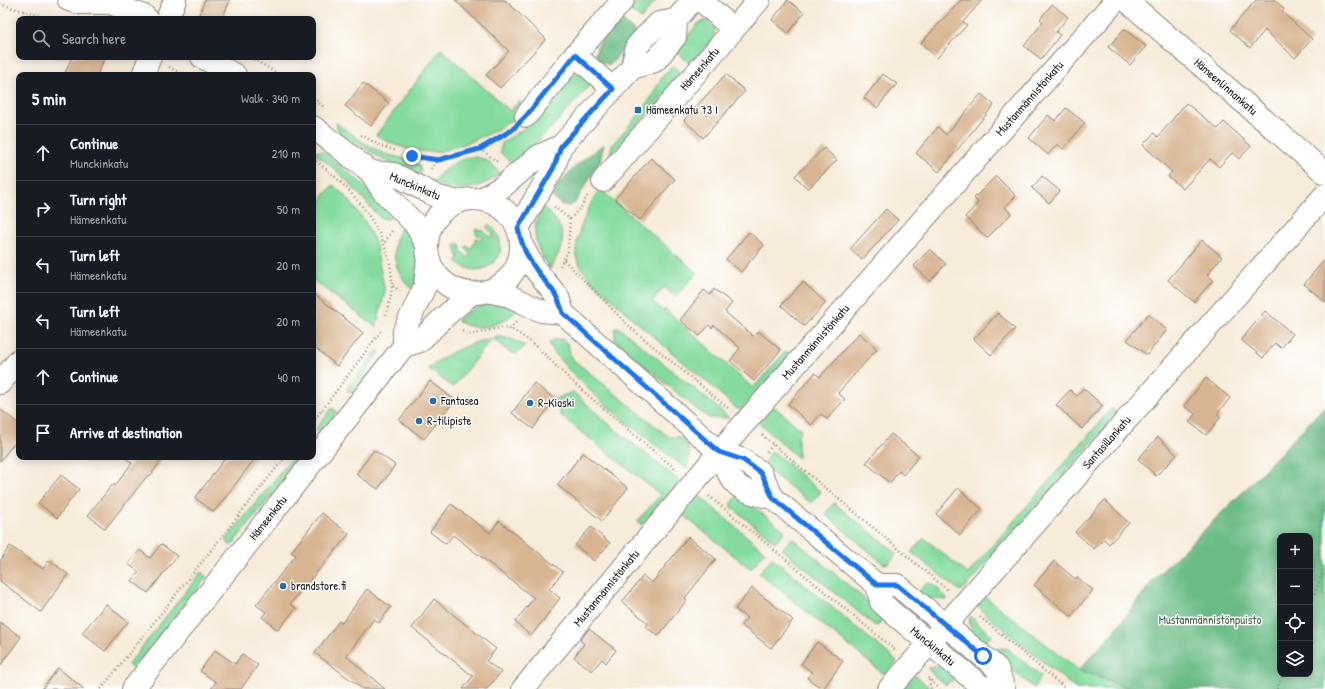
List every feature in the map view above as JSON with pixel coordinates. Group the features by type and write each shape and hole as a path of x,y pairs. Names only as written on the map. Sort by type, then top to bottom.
{"street":[{"path":"168,16 175,0"},
{"path":"526,116 575,55 623,0"},
{"path":"481,199 502,188 539,156 561,146 632,68 637,46 658,23 676,20 693,0"},
{"path":"701,0 734,29"},
{"name":"Hämeenkatu","path":"603,181 759,0"},
{"name":"Mustanmännistönkatu","path":"523,689 719,452 1116,0"},
{"name":"Hämeenlinnankatu","path":"1126,0 1325,173"},
{"path":"74,2 92,16"},
{"path":"74,2 110,2 144,16"},
{"path":"575,55 613,89"},
{"path":"144,72 149,60"},
{"path":"208,60 230,72"},
{"name":"Munckinkatu","path":"316,129 371,172 382,190 415,224 427,250"},
{"path":"480,292 501,285 512,274 519,260 520,236 554,167 561,146"},
{"name":"Munckinkatu","path":"371,172 394,174 436,196 458,202"},
{"name":"Santasillankatu","path":"889,689 1325,195"},
{"path":"404,346 404,331 425,286 430,228 438,215 450,205 465,199 481,199 497,204 509,214 534,268 558,298 563,313 719,452 730,478 749,493 773,498 877,585"},
{"path":"427,250 434,272 444,283 457,290 510,296 541,311 563,313"},
{"name":"Hämeenkatu","path":"316,457 404,346 420,341 443,318 480,292"},
{"path":"0,383 16,364"},
{"name":"Hämeenkatu","path":"133,689 314,460"},
{"name":"Munckinkatu","path":"877,585 897,585 945,625 997,668 1004,689 982,687 881,602 877,585"}],"path":[{"path":"0,4 40,16"},
{"path":"255,60 275,72"},
{"path":"316,100 331,112"},
{"path":"358,133 382,146 412,156 438,160 480,149 512,130 526,116"},
{"path":"316,161 340,180 355,198 385,242 390,263 392,286 384,322"},
{"path":"570,219 581,208 596,185 603,181"},
{"path":"465,333 510,329"},
{"path":"316,418 382,330"},
{"name":"Hämeenkatu","path":"101,689 284,460"},
{"path":"1313,597 1325,567"},
{"path":"964,604 1066,689"},
{"path":"1277,689 1282,677"},
{"path":"929,678 931,689"}],"green space":[{"path":"638,0 656,0 641,19 630,10"},
{"path":"621,19 637,34 610,65 601,61 597,56 596,50 604,37"},
{"path":"707,20 715,28 713,39 690,64 675,50 699,23"},
{"path":"441,49 510,111 519,101 523,109 509,122 494,131 460,146 439,151 424,152 409,149 395,145 376,135"},
{"path":"673,65 682,74 609,157 612,145 646,106 663,76"},
{"path":"583,72 590,79 589,86 543,136 512,164 500,152 502,143 526,127 569,79 577,73"},
{"path":"336,123 364,143 385,154 414,161 419,165 421,171 419,178 379,157 339,133"},
{"path":"604,144 600,161 575,203 569,206 560,204 550,195 575,167"},
{"path":"323,151 362,184 393,215 388,219 380,218 340,174 316,154 316,152"},
{"path":"471,157 480,158 487,161 500,173 485,183 468,188 450,188 433,182 450,166"},
{"path":"333,185 348,199 364,220 375,242 385,292 376,327 316,282 316,205"},
{"path":"600,189 697,273 675,297 664,287 652,301 663,311 665,309 753,388 786,351 791,355 741,410 736,408 628,314 593,281 580,265 576,252 579,233 591,203"},
{"path":"543,207 557,222 561,229 562,236 560,251 550,269 538,247 535,231 538,215"},
{"path":"489,224 497,234 500,244 499,254 494,262 487,267 477,270 467,268 456,261 459,258 455,244 460,244 461,251 468,258 470,255 465,247 469,246 471,250 476,238 481,240 484,237 476,234 475,229 484,231 490,237 494,235 486,227"},
{"path":"403,225 417,244 419,252 414,290 401,276 395,259 395,242"},
{"path":"494,302 518,309 505,320 489,326 472,327 457,320 475,307"},
{"path":"618,327 729,418 709,418 700,412 615,341 615,329"},
{"path":"492,338 453,387 428,368 444,357 470,344"},
{"path":"492,338 509,338 525,346 517,354 509,352"},
{"path":"562,339 568,344 571,358 669,437 680,437 687,443 689,460 687,469 620,417 568,369 549,343 553,340"},
{"path":"377,350 380,352 352,393 348,392 348,387"},
{"path":"573,392 617,431 680,481 641,525 637,521 661,495 561,416 555,399"},
{"path":"773,406 802,430 798,435 798,458 759,423"},
{"name":"Mustanmännistönpuisto","path":"1325,406 1325,689 1131,689 1079,670 1112,634 1154,579 1244,491"},
{"path":"332,408 337,412 321,433 316,429"},
{"path":"1112,408 1117,414 964,589 960,591 911,552 924,538 968,574"},
{"path":"772,451 821,492 811,503 762,465"},
{"path":"291,460 300,460 231,546 225,541"},
{"path":"697,494 765,552 751,569 679,512"},
{"path":"738,495 785,531 775,542 730,506"},
{"path":"834,503 897,553 889,563 884,564 825,514"},
{"path":"792,538 885,616 877,626 782,549"},
{"path":"772,558 897,661 885,675 759,573"},
{"path":"201,572 207,577 133,669 128,665"},
{"path":"926,583 933,584 946,597 947,600 927,598 918,593"},
{"path":"984,596 1079,670 1131,689 1076,689 984,613 979,606"},
{"path":"970,616 991,635 983,646 971,628 969,620"},
{"path":"1000,648 1008,649 1041,676 1034,688 993,654"},
{"path":"940,666 957,676 946,685 933,675 927,667"},
{"path":"915,675 931,689 901,689"}],"building":[{"path":"205,0 230,0 223,16 198,16"},
{"path":"455,0 505,0 546,39 500,88 486,75 509,51"},
{"path":"788,0 804,13 788,33 772,20"},
{"path":"961,0 982,0 963,22 967,25 937,58 921,43"},
{"path":"1256,0 1275,0 1284,9 1282,12 1312,39 1295,58 1265,30 1250,48 1230,30"},
{"path":"1052,4 1068,17 1056,32 1060,35 1041,59 1024,46 1043,22 1040,19"},
{"path":"1124,29 1146,46 1130,65 1108,47"},
{"path":"71,60 104,60 98,72 65,72"},
{"path":"726,74 745,91 703,138 684,120"},
{"path":"883,74 897,84 877,108 864,98"},
{"path":"363,83 389,103 371,126 345,106"},
{"path":"981,94 994,105 939,172 916,153 938,127 946,135"},
{"path":"1186,103 1218,129 1224,122 1251,146 1239,159 1232,153 1219,167 1210,159 1183,189 1168,176 1172,172 1143,145 1154,133 1158,137"},
{"path":"1066,108 1085,123 1063,149 1057,144 1048,155 1029,138 1048,115 1055,121"},
{"path":"824,148 837,160 808,189 795,176"},
{"path":"651,158 675,179 640,220 615,199"},
{"path":"996,176 1016,196 1005,207 1011,214 987,238 965,217 978,203 974,198"},
{"path":"1042,176 1060,191 1049,203 1032,188"},
{"path":"886,209 898,220 862,260 850,249"},
{"path":"749,232 764,245 741,272 726,259"},
{"path":"1202,240 1222,257 1207,275 1213,280 1194,302 1168,280"},
{"path":"930,249 946,264 930,281 914,266"},
{"path":"1325,259 1325,302 1304,284"},
{"path":"803,282 826,303 804,326 781,305"},
{"path":"714,289 732,303 725,312 753,336 758,331 781,350 754,381 730,361 740,348 714,325 712,328 709,325 700,336 680,320 704,290 710,295"},
{"path":"316,295 363,333 337,366 316,348"},
{"path":"1265,311 1293,334 1281,348 1275,343 1263,358 1241,340"},
{"path":"998,313 1015,329 991,355 974,339"},
{"path":"1148,314 1167,330 1147,355 1127,340"},
{"path":"859,333 877,349 838,393 845,399 827,419 821,414 811,425 788,404 815,373 820,377"},
{"path":"1206,378 1230,398 1217,414 1221,417 1206,435 1189,422 1195,414 1184,406"},
{"path":"430,381 455,400 424,439 399,420"},
{"path":"534,383 555,399 533,429 512,413"},
{"path":"1083,388 1103,406 1082,429 1056,405 1070,390 1077,396"},
{"path":"0,409 16,422 16,441 0,461"},
{"path":"891,434 919,456 903,475 899,471 890,483 866,463"},
{"path":"1158,437 1177,455 1156,476 1138,459"},
{"path":"374,450 395,465 378,489 356,474"},
{"path":"583,453 628,488 602,521 557,485"},
{"path":"128,460 162,460 105,529 88,515 113,484 115,486 132,463"},
{"path":"224,460 254,460 214,512 195,498"},
{"path":"61,475 79,489 57,518 38,503"},
{"path":"958,488 982,509 960,535 936,514"},
{"path":"1105,500 1129,523 1109,544 1104,539 1094,549 1075,532"},
{"path":"451,504 490,533 499,521 563,572 549,589 560,598 531,636 515,622 534,598 453,535 446,544 430,532"},
{"path":"322,513 349,534 290,604 296,608 278,630 262,617 266,612 256,605 296,555 291,552"},
{"path":"591,527 610,543 594,561 575,545"},
{"path":"688,537 716,559 685,598 687,600 658,636 646,627 648,623 622,602 643,576 652,583"},
{"path":"161,544 177,556 148,593 132,581 139,572 128,564 140,550 150,558"},
{"path":"10,546 43,569 49,560 68,574 41,612 0,581 0,561"},
{"path":"1054,561 1075,579 1077,577 1093,590 1071,616 1034,585"},
{"path":"752,588 793,620 771,648 741,625 747,618 735,609"},
{"path":"367,589 391,607 379,623 374,619 346,656 385,689 363,689 315,653 339,621 342,623"},
{"path":"434,599 496,649 486,661 501,672 487,689 463,689 473,676 412,628"},
{"path":"106,604 128,622 105,651 82,633"},
{"path":"0,622 21,637 0,666"},
{"path":"589,629 616,650 606,663 602,659 592,671 574,657 584,644 580,640"},
{"path":"817,642 843,661 823,689 807,678 812,672 801,664"},
{"path":"215,650 235,664 242,654 258,665 241,689 211,689 216,682 200,671"},
{"path":"58,668 84,689 42,689"}],"place":[{"name":"Hämeenkatu 73 I","path":"638,110"},
{"name":"Fantasea","path":"433,401"},
{"name":"R-Kioski","path":"530,403"},
{"name":"R-tilipiste","path":"419,421"},
{"name":"brandstore.fi","path":"283,586"}],"route":[{"path":"412,156 438,160 480,149 512,130 526,116 575,55 613,89 561,146 554,167 518,228 521,244 534,268 552,288 558,298 563,313 719,452 743,460 761,473 773,498 877,585 897,585 983,656"}]}
